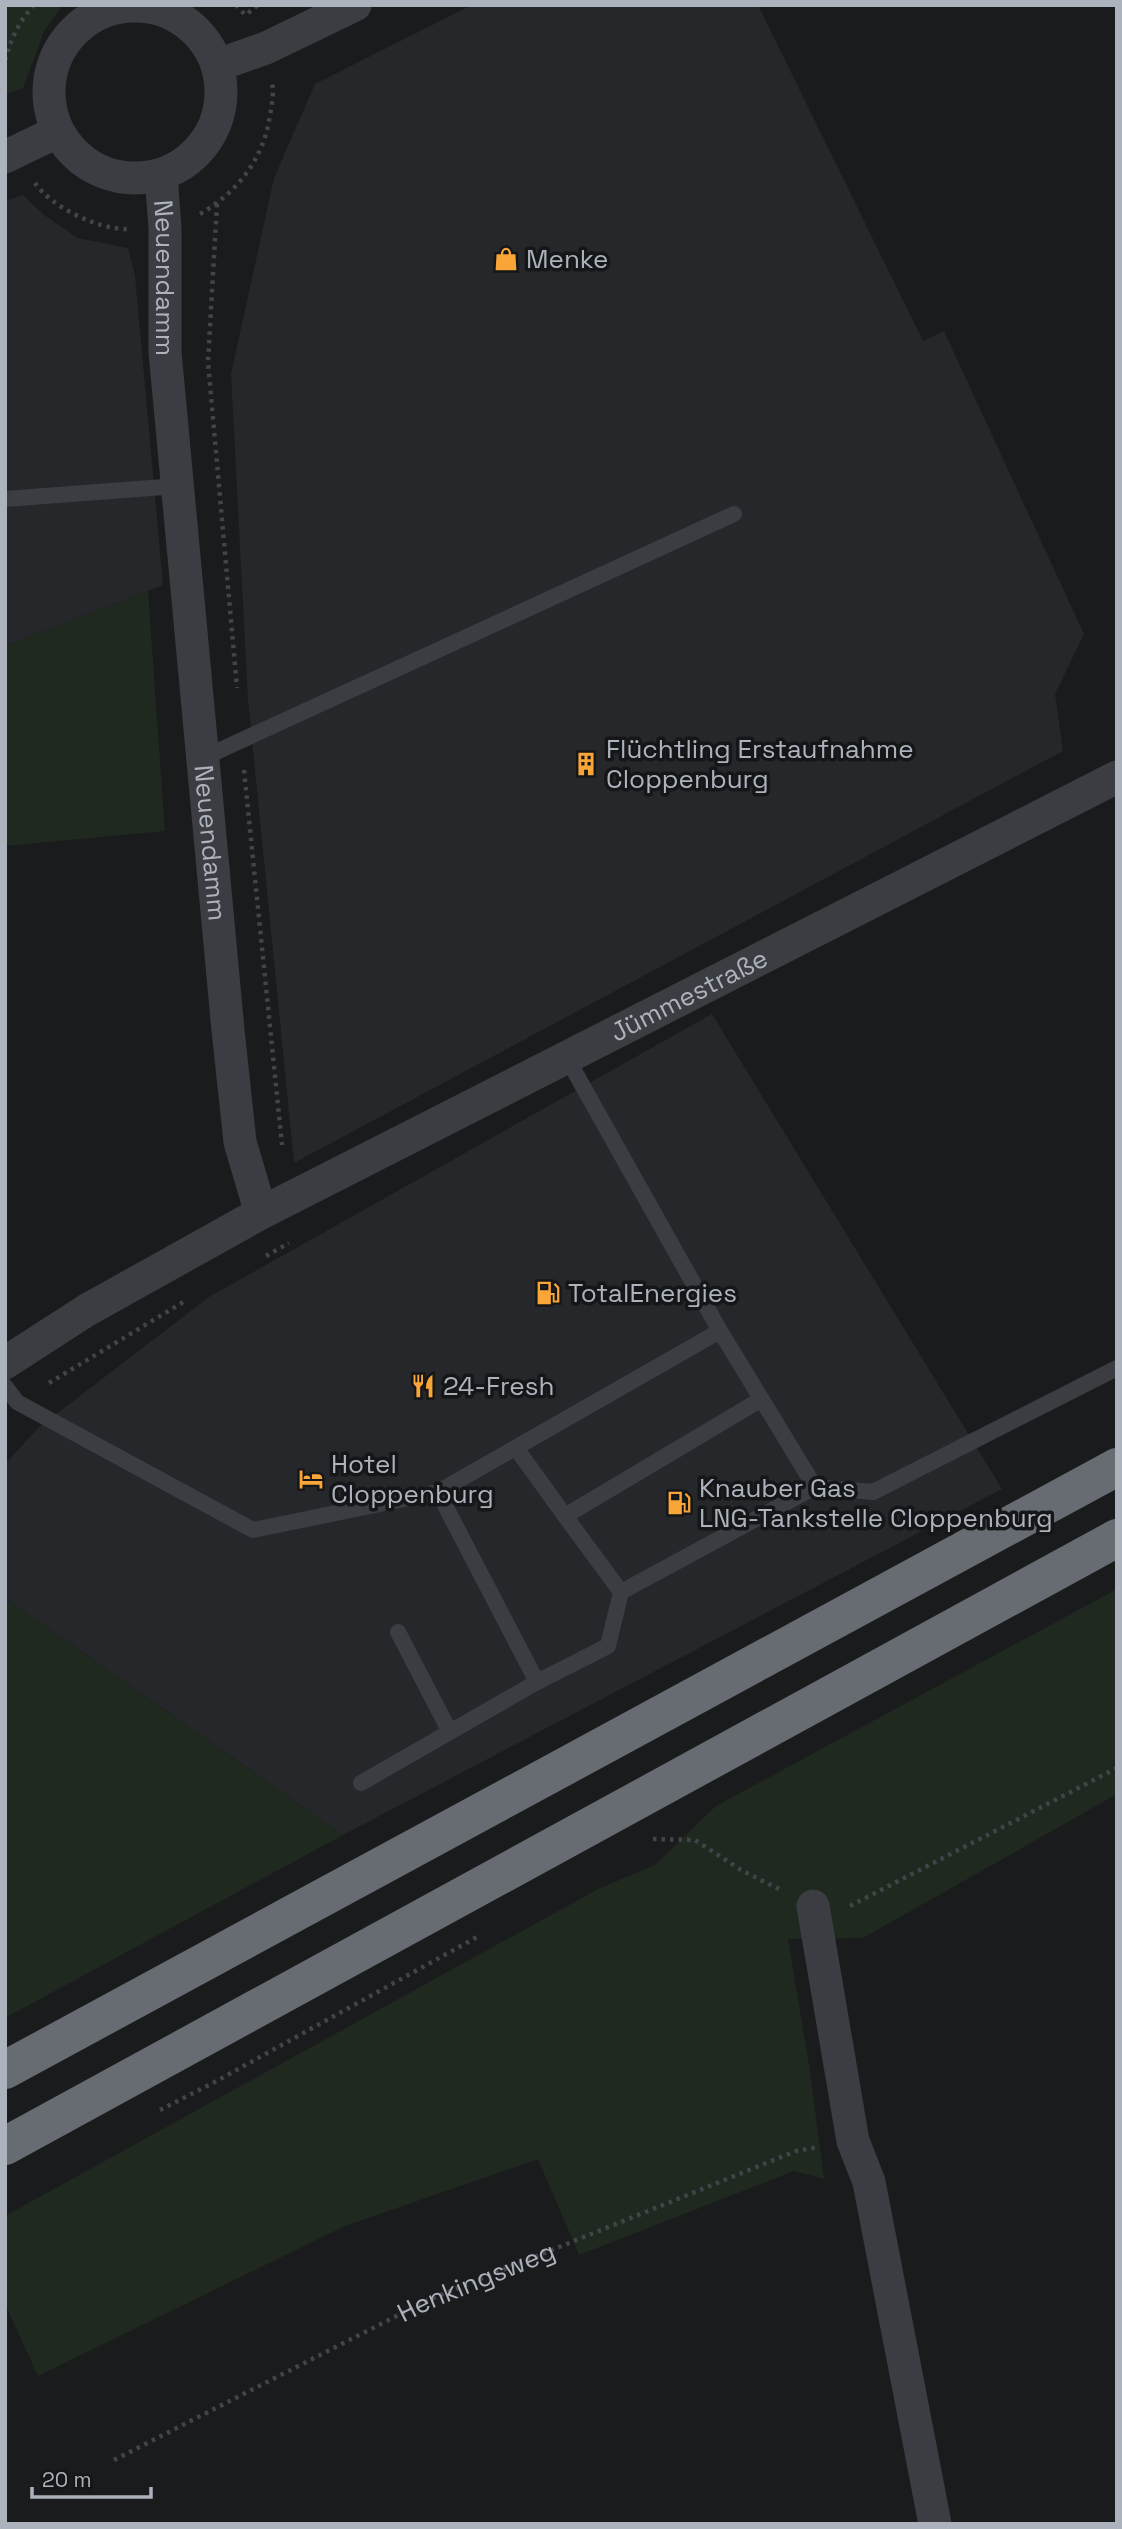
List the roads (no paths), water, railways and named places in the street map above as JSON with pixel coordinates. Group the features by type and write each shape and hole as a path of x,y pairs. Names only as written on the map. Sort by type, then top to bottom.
{"highway":[{"path":"5,2070 1117,1466"},
{"path":"5,2146 1117,1538"}],"street":[{"name":"Neuendamm","path":"140,5 165,11 188,23 206,42 218,65 222,92 218,119 205,144 185,163 161,175 125,178 90,167 71,152 57,132 49,107 48,82 55,56 69,34 89,17 114,7 140,5"},
{"path":"218,65 266,48 355,5"},
{"path":"9,155 57,132"},
{"name":"Neuendamm","path":"161,175 165,352 203,758 240,1142 261,1213"},
{"name":"Jümmestraße","path":"261,1213 1117,777"},
{"path":"5,1363 87,1310 261,1213"},
{"path":"813,1906 853,2141 869,2182 935,2524"}],"lane":[{"path":"5,499 177,486"},
{"path":"203,758 734,514"},
{"path":"567,1058 720,1331 815,1487"},
{"path":"5,1386 16,1402 253,1530 438,1492 720,1331"},
{"path":"361,1783 537,1682 608,1646 621,1592 815,1487 873,1492 1117,1368"},
{"path":"565,1516 760,1400"},
{"path":"516,1448 621,1592"},
{"path":"438,1492 537,1682"},
{"path":"398,1632 450,1732"}],"place":[{"name":"Menke","path":"506,259"},
{"name":"Flüchtling Erstaufnahme Cloppenburg","path":"586,764"},
{"name":"TotalEnergies","path":"548,1293"},
{"name":"24-Fresh","path":"423,1386"},
{"name":"Hotel Cloppenburg","path":"311,1479"},
{"name":"Knauber Gas LNG-Tankstelle Cloppenburg","path":"679,1503"}]}
